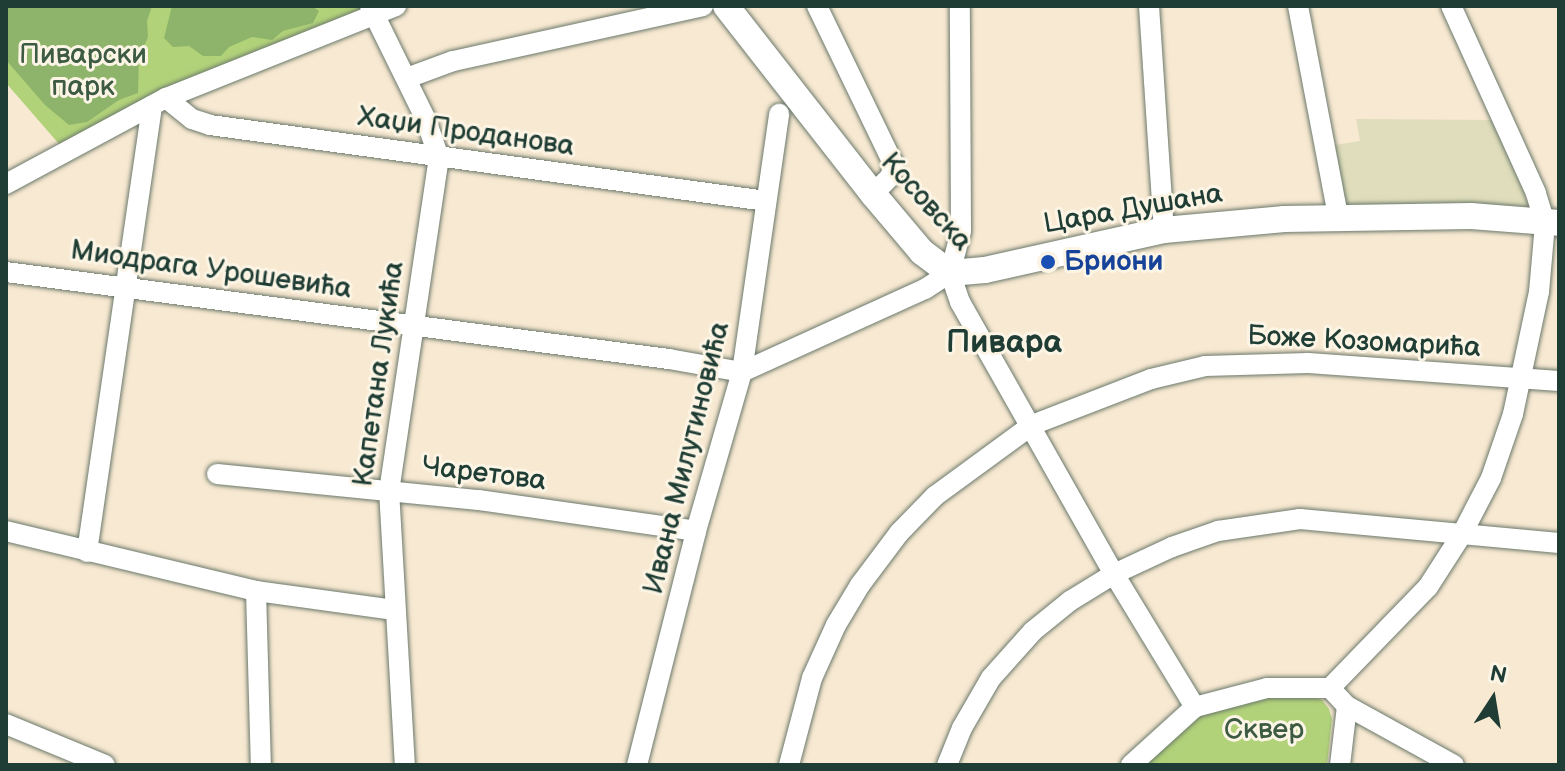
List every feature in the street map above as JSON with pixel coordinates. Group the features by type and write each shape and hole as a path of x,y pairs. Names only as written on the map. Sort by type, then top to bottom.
{"street":[{"path":"6,184 159,102 373,10 396,6"},
{"path":"407,78 453,61 703,6"},
{"name":"Косовска","path":"726,6 873,194 922,252 950,273 960,302 1114,574 1195,707"},
{"path":"817,6 893,163 891,176 873,194"},
{"path":"950,273 961,231 960,6"},
{"path":"1149,6 1164,230"},
{"path":"1298,6 1338,216"},
{"path":"1131,765 1195,707 1267,688 1330,688 1428,587 1462,534 1491,478 1522,380 1552,223 1451,6"},
{"path":"373,10 407,78 439,157"},
{"path":"87,552 127,286 159,102"},
{"name":"Хаџи Проданова","path":"159,102 210,125 766,201"},
{"name":"Ивана Милутиновића","path":"637,765 696,531 742,372 779,114"},
{"name":"Капетана Лукића","path":"405,765 389,490 439,157"},
{"name":"Цара Душана","path":"742,372 925,289 950,273 985,270 1164,230 1338,216 1471,216 1552,223"},
{"name":"Миодрага Урошевића","path":"6,272 127,286 742,372"},
{"name":"Боже Козомарића","path":"789,765 812,678 836,625 860,585 899,533 935,496 1032,425 1151,379 1205,366 1308,363 1559,381"},
{"name":"Чаретова","path":"217,474 389,490 696,531"},
{"path":"947,765 969,715 1006,659 1070,601 1114,574 1195,539 1262,523 1345,521 1559,543"},
{"path":"6,531 256,591 394,610"},
{"path":"256,591 261,765"},
{"path":"1330,688 1347,706 1454,765"},
{"path":"1340,765 1347,706"},
{"path":"6,724 105,765"}],"shaded area":[{"path":"1356,119 1492,120 1521,181 1529,209 1345,205 1335,145 1360,141"}],"green space":[{"name":"Пиварски парк","path":"6,6 364,6 370,15 66,152 6,83"},
{"path":"6,6 152,6 147,21 148,37 139,57 138,93 119,100 87,122 69,125 45,105 6,60"},
{"path":"172,6 312,6 319,11 313,23 283,31 272,40 252,37 229,47 221,56 203,56 189,46 173,47 164,38"},
{"name":"Сквер","path":"1305,694 1322,700 1329,709 1332,719 1327,765 1140,765 1203,713 1240,697"}],"place":[{"name":"Бриони","path":"1048,262"}],"district":[{"name":"Пивара","path":"1004,343"}]}
